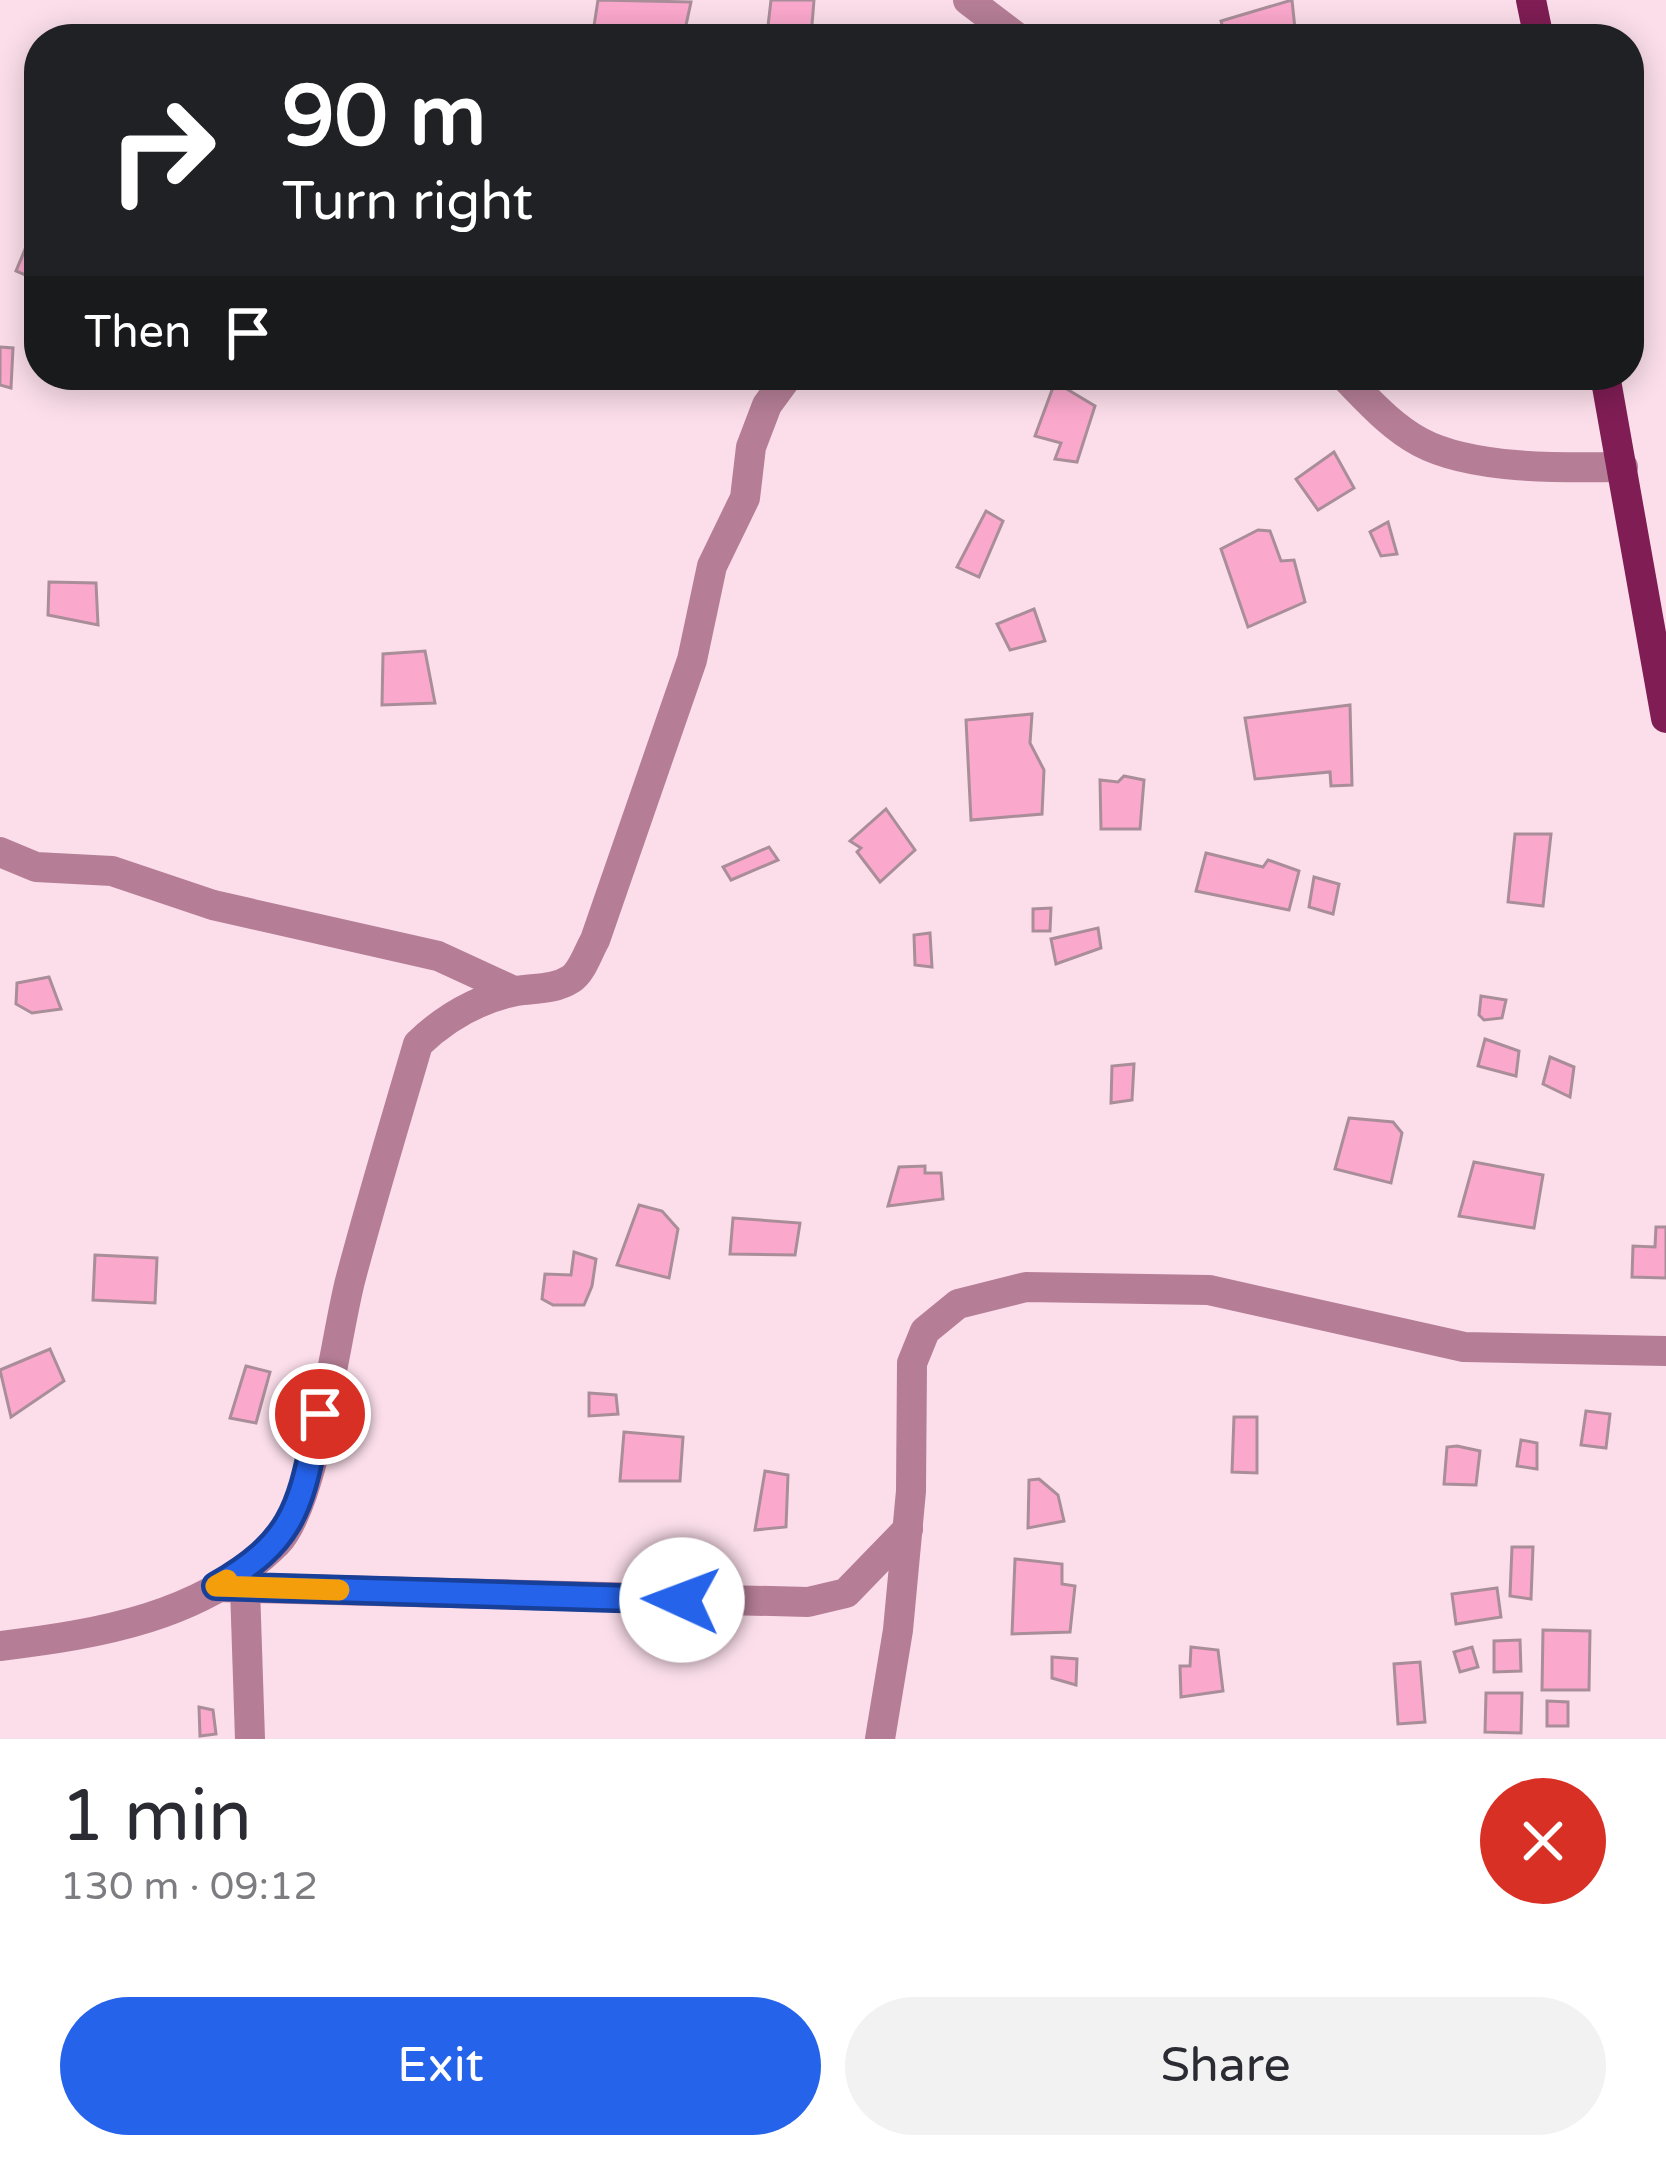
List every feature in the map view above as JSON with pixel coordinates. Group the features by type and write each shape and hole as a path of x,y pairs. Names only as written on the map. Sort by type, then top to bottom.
{"main road":[{"path":"1608,390 1666,713"}],"street":[{"path":"0,1646 127,1627 230,1587 280,1540 300,1502 350,1282 418,1044 444,1019 514,992 552,988 575,977 595,940 692,659 712,566 745,498 752,447 767,405 778,390"},
{"path":"1358,390 1388,420 1442,450 1570,468 1624,467"},
{"path":"0,852 36,867 112,871 213,905 439,956 514,992"},
{"path":"880,1739 908,1529 912,1363 926,1331 958,1304 1026,1287 1209,1290 1464,1347 1666,1351"},
{"path":"230,1587 808,1602 846,1593 908,1529"},
{"path":"230,1587 250,1739"}],"building":[{"path":"598,0 691,2 686,24 594,24"},
{"path":"771,0 814,0 812,24 768,24"},
{"path":"1292,0 1294,24 1221,21"},
{"path":"24,252 24,274 16,271"},
{"path":"0,347 13,348 11,388 0,385"},
{"path":"1052,390 1068,390 1095,406 1077,462 1055,459 1061,443 1035,436"},
{"path":"1334,452 1354,488 1318,510 1296,479"},
{"path":"986,511 1003,521 979,577 957,567"},
{"path":"1388,522 1397,554 1381,556 1370,532"},
{"path":"1258,530 1270,531 1281,561 1294,560 1305,602 1248,627 1221,549"},
{"path":"49,582 96,583 98,625 48,615"},
{"path":"1034,609 1045,641 1010,650 997,624"},
{"path":"425,651 435,703 382,705 383,654"},
{"path":"1350,705 1352,785 1331,786 1330,772 1255,779 1245,718"},
{"path":"1032,714 1030,743 1044,770 1042,814 971,820 966,720"},
{"path":"1124,776 1144,780 1140,829 1101,829 1100,780 1118,782"},
{"path":"886,809 915,850 880,882 857,852 861,848 850,841"},
{"path":"1515,834 1551,834 1543,906 1508,902"},
{"path":"769,847 778,860 731,880 723,867"},
{"path":"1206,853 1263,867 1268,860 1299,871 1289,910 1196,891"},
{"path":"1314,877 1339,884 1333,914 1309,907"},
{"path":"1051,908 1050,931 1033,931 1033,909"},
{"path":"1098,928 1101,948 1056,964 1051,939"},
{"path":"930,933 932,967 915,965 914,935"},
{"path":"49,977 61,1009 32,1013 16,1004 17,983"},
{"path":"1481,996 1506,1000 1502,1018 1484,1020 1479,1015"},
{"path":"1485,1039 1519,1051 1516,1076 1478,1066"},
{"path":"1550,1057 1574,1067 1570,1097 1543,1084"},
{"path":"1134,1064 1132,1100 1111,1103 1112,1066"},
{"path":"1349,1118 1393,1122 1402,1133 1391,1183 1335,1169"},
{"path":"1474,1162 1543,1175 1534,1228 1459,1216"},
{"path":"925,1166 925,1173 941,1173 943,1199 888,1206 899,1167"},
{"path":"639,1205 662,1211 678,1229 669,1278 617,1265"},
{"path":"733,1218 800,1223 795,1255 730,1254"},
{"path":"1656,1227 1666,1227 1666,1278 1632,1277 1633,1246 1655,1247"},
{"path":"574,1252 596,1259 592,1286 584,1305 553,1305 542,1299 545,1274 571,1275"},
{"path":"95,1255 157,1258 155,1303 93,1300"},
{"path":"50,1349 64,1381 11,1417 0,1370"},
{"path":"246,1366 270,1372 256,1423 230,1418"},
{"path":"589,1393 616,1395 618,1414 589,1416"},
{"path":"1586,1411 1610,1414 1606,1448 1581,1445"},
{"path":"1234,1417 1257,1417 1257,1473 1232,1472"},
{"path":"624,1432 683,1437 680,1481 620,1481"},
{"path":"1521,1440 1537,1443 1537,1469 1517,1466"},
{"path":"1447,1447 1480,1451 1476,1485 1444,1484"},
{"path":"765,1471 788,1475 786,1527 755,1530"},
{"path":"1039,1479 1058,1495 1064,1521 1028,1528 1029,1480"},
{"path":"1512,1547 1533,1547 1531,1599 1510,1596"},
{"path":"1015,1559 1062,1564 1062,1584 1075,1586 1070,1632 1012,1634"},
{"path":"1497,1588 1501,1617 1456,1624 1452,1594"},
{"path":"1543,1630 1590,1631 1589,1690 1542,1690"},
{"path":"1520,1640 1521,1671 1494,1672 1494,1641"},
{"path":"1191,1647 1218,1650 1223,1691 1181,1697 1180,1666 1190,1666"},
{"path":"1472,1647 1478,1667 1460,1672 1454,1652"},
{"path":"1052,1657 1077,1659 1076,1685 1052,1678"},
{"path":"1420,1662 1425,1722 1398,1724 1394,1664"},
{"path":"1486,1693 1522,1693 1521,1733 1485,1732"},
{"path":"1547,1701 1568,1702 1568,1726 1547,1726"},
{"path":"199,1707 213,1710 216,1734 200,1736"}],"slow traffic":[{"path":"227,1580 216,1586 339,1590"}],"route":[{"path":"320,1414 300,1502 280,1540 216,1586 682,1600"}]}
